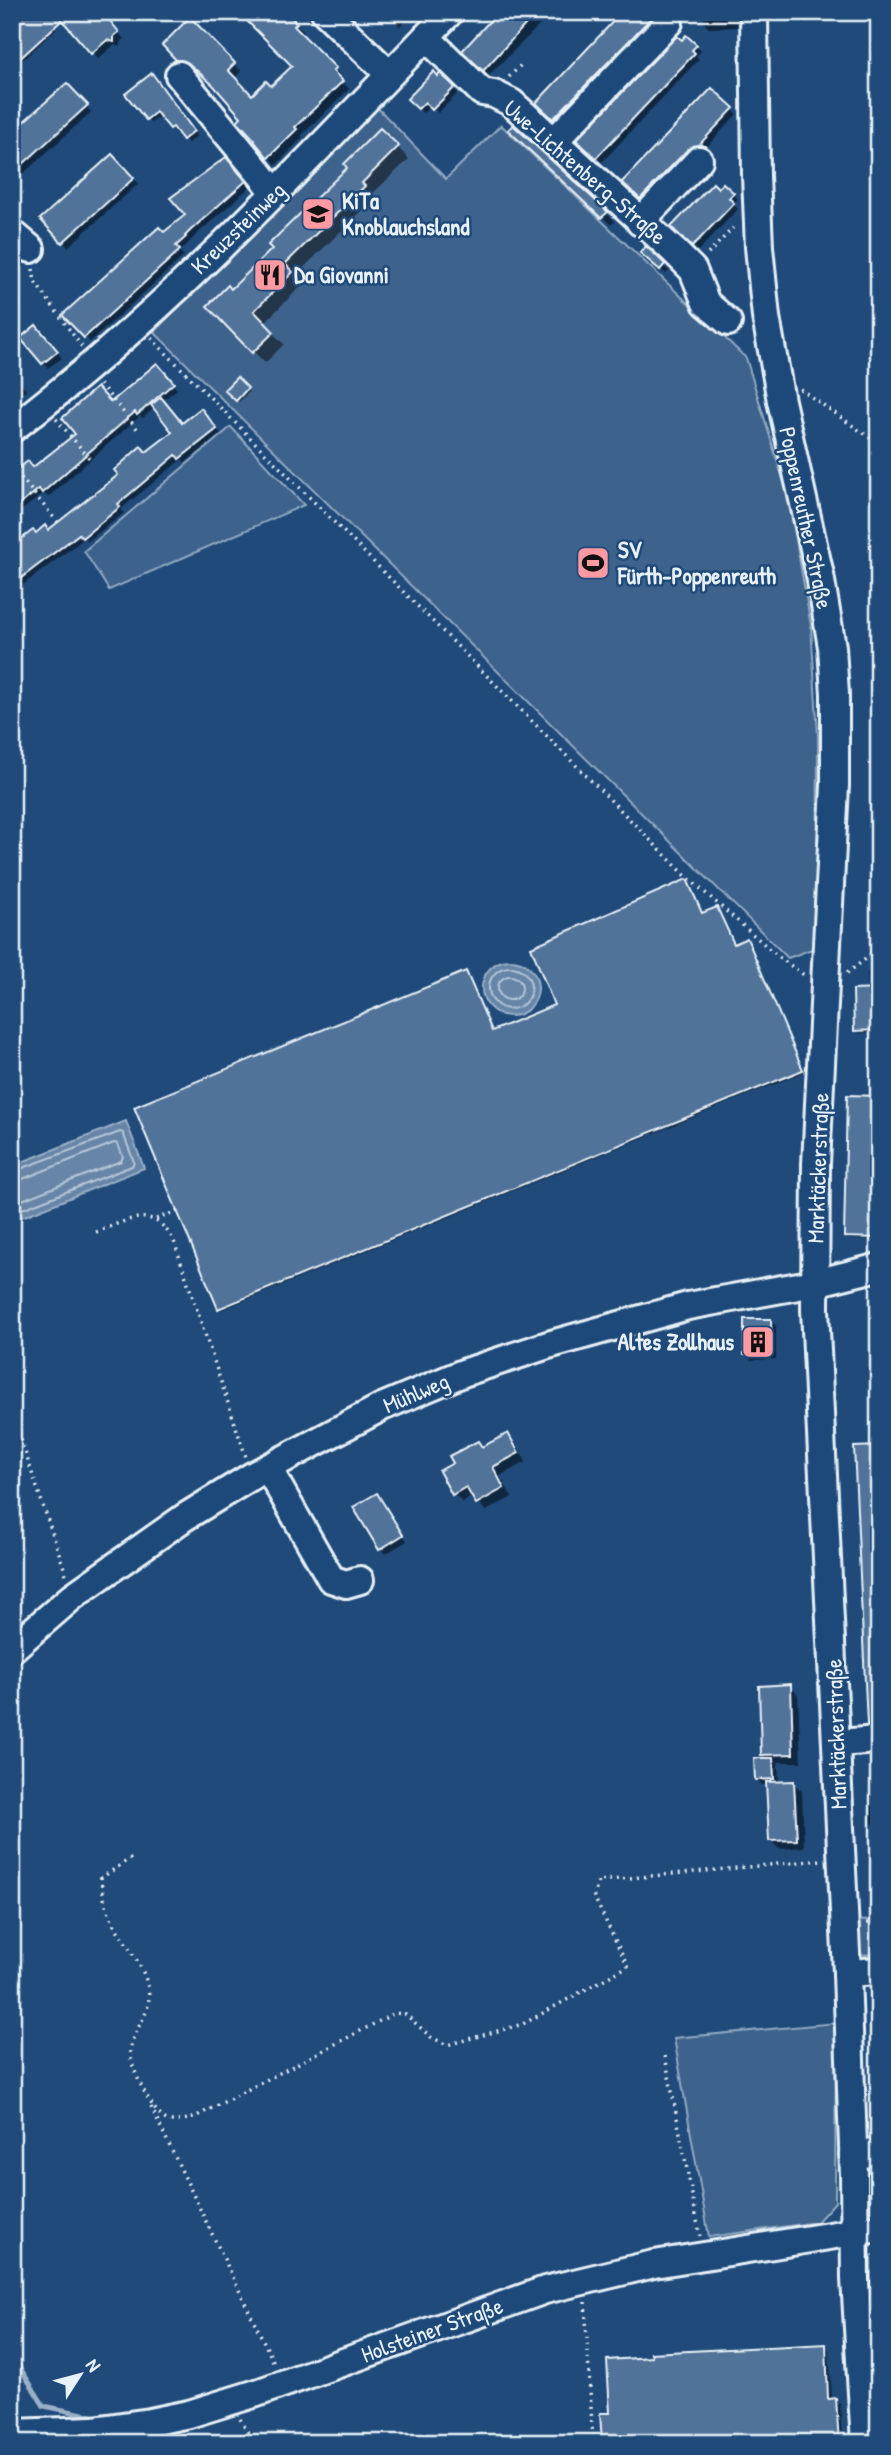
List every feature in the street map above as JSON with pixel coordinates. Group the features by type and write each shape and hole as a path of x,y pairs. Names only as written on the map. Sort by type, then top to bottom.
{"street":[{"path":"325,12 389,74"},
{"name":"Kreuzsteinweg","path":"12,429 137,324 275,192 450,12"},
{"name":"Poppenreuther Straße","path":"754,12 759,247 769,340 816,554 834,669 835,785 823,1026"},
{"path":"554,141 669,22"},
{"name":"Uwe-Lichtenberg-Straße","path":"426,37 482,92 494,94 512,103 693,270 706,303 728,322"},
{"path":"179,75 275,192"},
{"path":"640,222 699,160"},
{"name":"Marktäckerstraße","path":"823,1026 816,1164 817,1388 847,1973 866,2154 865,2443"},
{"name":"Mühlweg","path":"12,1649 73,1596 185,1517 260,1472 382,1407 463,1373 548,1345 688,1306 815,1283 879,1267"},
{"path":"260,1472 331,1579 346,1584 360,1580"},
{"path":"837,1743 879,1741"},
{"path":"847,1973 879,1971"},
{"name":"Holsteiner Straße","path":"12,2433 93,2430 150,2422 229,2403 488,2309 584,2279 704,2256 866,2230"}],"path":[{"path":"693,270 733,228"},
{"path":"22,241 35,282 90,366 139,431"},
{"path":"137,324 686,876 780,958 825,990 879,949"},
{"path":"776,380 804,390 879,444"},
{"path":"43,404 91,460"},
{"path":"12,467 60,525"},
{"path":"12,560 23,574"},
{"path":"156,1219 177,1211"},
{"path":"96,1232 142,1216 156,1219 166,1228 174,1241 260,1472"},
{"path":"12,1413 73,1596"},
{"path":"12,1440 20,1438"},
{"path":"131,1858 101,1878 105,1904 146,1981 149,1999 146,2017 134,2038 130,2054 147,2098 284,2383"},
{"path":"147,2098 164,2119 174,2122 193,2118 395,2013 405,2014 431,2037 447,2045 523,2024 628,1966 594,1897 598,1881 841,1860"},
{"path":"665,2056 704,2256"},
{"path":"584,2279 593,2443"},
{"path":"229,2403 255,2443"}],"shaded area":[{"name":"SV Fürth-Poppenreuth","path":"374,104 446,179 501,125 746,358 789,499 811,626 818,735 817,947 788,958 154,332"},
{"path":"231,427 304,505 109,590 84,551"},
{"path":"879,1920 879,1954 857,1955 856,1921"},
{"path":"836,2023 835,2202 817,2222 709,2237 674,2038"},
{"path":"879,2163 879,2208 869,2197 868,2169"},
{"path":"879,2253 879,2443 875,2443 866,2289 869,2257"}],"water":[{"path":"505,960 515,960 530,968 536,977 536,999 530,1008 515,1016 505,1016 487,1004 482,993 482,983 494,965"},
{"path":"126,1121 144,1168 12,1221 12,1166"}],"building":[{"path":"12,12 103,12 119,32 114,36 114,42 107,40 91,54 62,20 12,66"},
{"path":"238,12 286,12 297,23 294,26 336,68 333,71 343,81 295,127 297,129 268,158 237,121 241,117 213,85 188,63 176,60 162,45 190,17 235,63 228,70 252,95 266,81 271,86 292,66"},
{"path":"498,12 537,12 483,71 462,51"},
{"path":"622,12 651,12 654,15 553,119 536,103"},
{"path":"686,35 697,45 692,50 695,53 596,158 576,140 677,36 682,40"},
{"path":"434,71 455,87 432,110 425,102 418,109 407,99"},
{"path":"152,73 194,131 183,140 156,112 146,120 125,94"},
{"path":"67,83 88,105 12,174 12,132"},
{"path":"712,88 734,108 699,145 688,149 640,199 622,182"},
{"path":"513,125 608,212 601,218 508,130"},
{"path":"380,128 399,146 362,183 365,186 285,264 293,272 254,311 274,332 252,353 207,306 228,285 231,289 272,249 268,245 347,168 344,164"},
{"path":"112,154 134,178 62,243 40,219"},
{"path":"226,157 246,181 185,236 176,246 180,250 84,338 62,315 159,227 164,232 185,215 170,198"},
{"path":"713,183 718,188 723,183 734,193 729,198 734,203 692,247 671,227"},
{"path":"646,246 665,264 660,270 640,253"},
{"path":"36,325 58,351 42,364 20,338"},
{"path":"157,363 174,383 137,415 135,412 42,493 39,489 18,506 12,498 12,473 28,461 33,467 75,434 62,418 97,387 111,402"},
{"path":"237,377 248,388 236,401 224,390"},
{"path":"161,397 182,423 201,408 217,429 179,459 176,455 82,538 79,534 12,585 12,546 33,530 36,533 45,525 48,530 118,475 114,470 141,446 146,452 172,432 151,405"},
{"path":"687,879 702,913 717,907 734,944 747,938 803,1070 218,1309 134,1107 466,971 492,1031 554,1005 531,947"},
{"path":"879,989 879,1030 854,1031 853,990"},
{"path":"847,1095 879,1096 878,1238 844,1237"},
{"name":"Altes Zollhaus","path":"744,1319 771,1319 772,1355 744,1355"},
{"path":"508,1433 519,1453 493,1467 504,1488 476,1504 466,1487 452,1495 439,1471 453,1463 449,1456 478,1441 482,1447"},
{"path":"879,1446 879,1724 867,1725 854,1447"},
{"path":"377,1493 403,1535 379,1550 353,1507"},
{"path":"791,1684 793,1754 761,1755 759,1686"},
{"path":"754,1758 773,1758 774,1779 755,1780"},
{"path":"794,1781 797,1840 769,1841 766,1782"},
{"path":"826,2344 828,2399 836,2398 839,2443 602,2443 600,2413 610,2413 607,2360 652,2357 651,2353"}],"waterway":[{"path":"12,2355 44,2406 93,2416"}],"place":[{"name":"KiTa Knoblauchsland","path":"318,214"},
{"name":"Da Giovanni","path":"270,275"},
{"name":"SV Fürth-Poppenreuth","path":"593,563"},
{"name":"Altes Zollhaus","path":"758,1342"}]}
